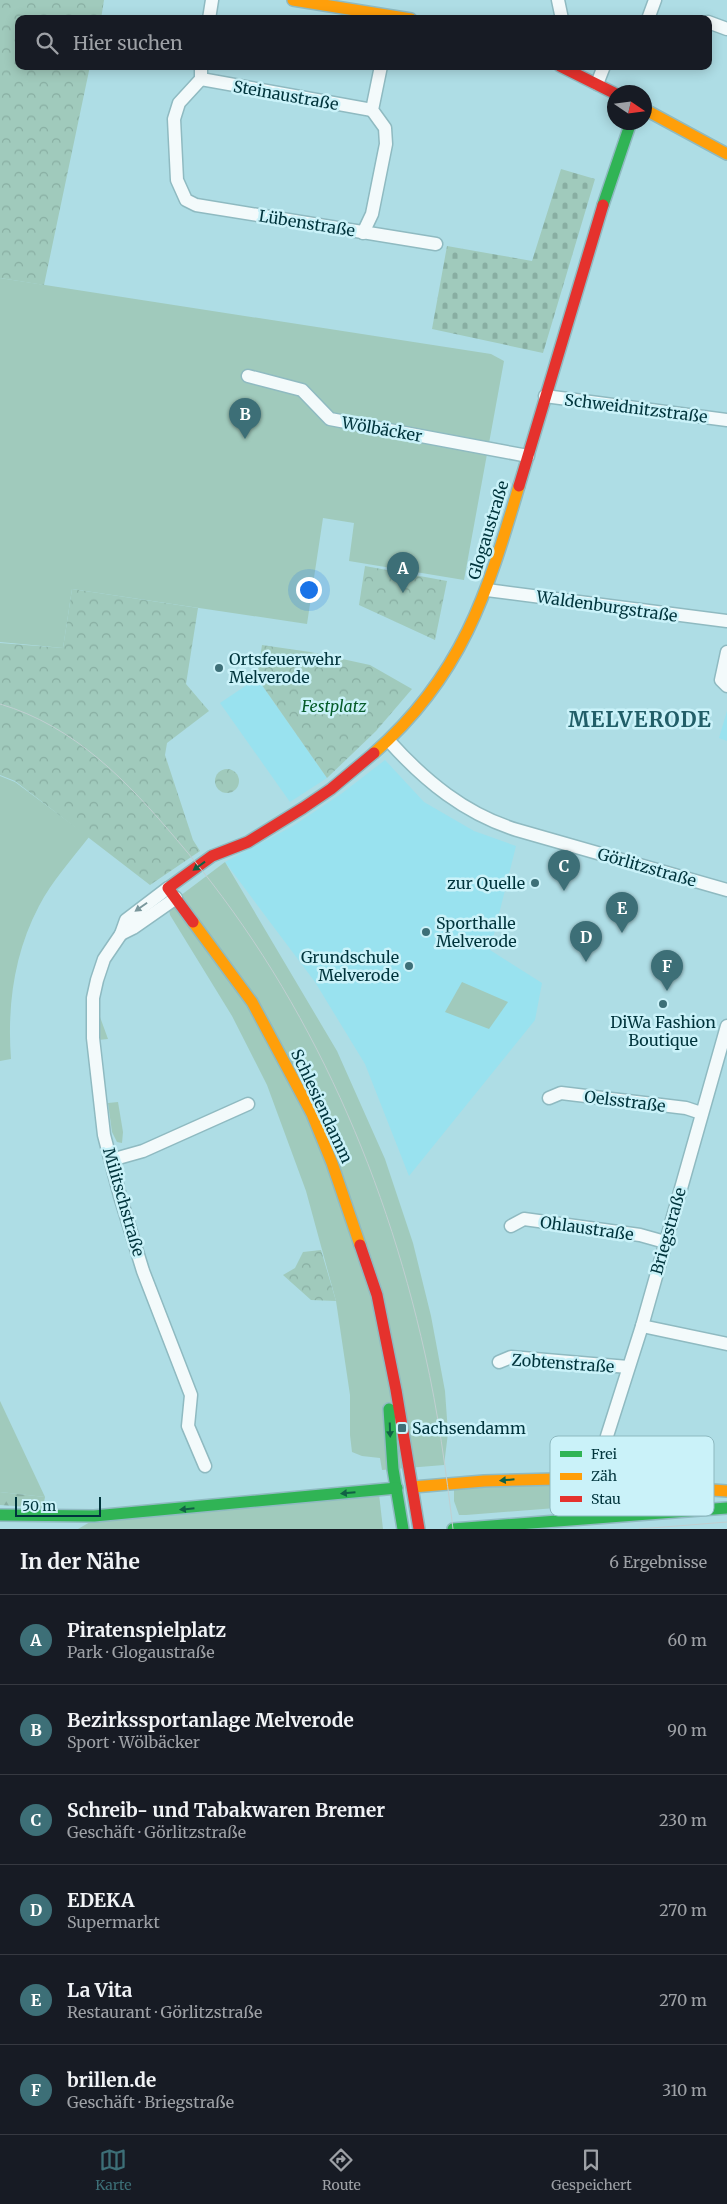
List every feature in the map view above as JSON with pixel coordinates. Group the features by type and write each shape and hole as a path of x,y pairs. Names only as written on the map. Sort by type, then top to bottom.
{"main road":[{"path":"293,0 386,15"},
{"path":"568,70 607,90"},
{"path":"652,113 727,154"},
{"name":"Glogaustraße","path":"172,893 218,853 231,849 271,828 319,798 360,768 420,708 442,679 467,636 487,590 627,130"},
{"name":"Glogaustraße","path":"212,871 223,861 231,849"},
{"path":"172,893 187,890"},
{"name":"Schlesiendamm","path":"172,893 252,1002 312,1114 341,1188 377,1295 413,1487"},
{"name":"Schlesiendamm","path":"390,1364 390,1438 397,1488"},
{"path":"0,1515 94,1516 397,1488 550,1479"},
{"path":"413,1487 419,1529"},
{"path":"397,1488 404,1529"},
{"path":"714,1490 727,1491"},
{"path":"714,1509 727,1508"},
{"path":"453,1529 623,1516"},
{"path":"0,1522 46,1528"}],"street":[{"path":"210,15 212,0"},
{"path":"558,0 561,15"},
{"path":"649,15 655,0"},
{"path":"712,23 727,29"},
{"path":"363,232 372,214 386,144 385,128 372,110 380,70"},
{"path":"597,84 602,70"},
{"name":"Steinaustraße","path":"201,73 372,110"},
{"name":"Lübenstraße","path":"201,73 179,103 174,120 177,180 186,200 196,205 436,244"},
{"name":"Wölbäcker","path":"248,376 302,390 330,419 528,456"},
{"name":"Schweidnitzstraße","path":"546,396 727,420"},
{"name":"Waldenburgstraße","path":"487,590 727,621"},
{"path":"724,683 727,652"},
{"name":"Görlitzstraße","path":"389,741 412,766 433,784 462,805 489,820 517,830 727,890"},
{"name":"Militschstraße","path":"172,893 133,928 121,934 100,971 94,988 92,1010 104,1134 143,1271 191,1395 188,1426 205,1466"},
{"name":"Briegstraße","path":"607,1436 642,1326 727,1026"},
{"name":"Oelsstraße","path":"549,1098 561,1093 686,1108 701,1113"},
{"path":"111,1160 143,1151 248,1104"},
{"name":"Ohlaustraße","path":"511,1226 524,1219 640,1235 665,1242"},
{"path":"642,1326 727,1344"},
{"name":"Zobtenstraße","path":"499,1362 511,1357 628,1367"}],"shaded area":[{"path":"257,678 327,778 290,802 220,703"},
{"path":"727,711 727,741 719,738"},
{"name":"Grundschule Melverode","path":"385,760 424,802 474,831 516,846 490,950 542,983 535,1020 409,1176 365,1064 315,982 225,862 293,826 341,794"}],"green space":[{"path":"0,0 104,0 102,15 15,15 15,70 89,70 44,285 0,278"},
{"path":"561,169 595,179 543,353 432,329 447,246 532,261"},
{"path":"0,278 491,354 504,361 464,580 349,561 354,523 323,518 307,624 72,589 63,648 0,642"},
{"path":"365,566 447,581 435,640 359,605"},
{"path":"72,589 198,608 186,684 209,711 167,743 165,755 193,840 200,851 150,885 15,781 0,775 0,643 63,648"},
{"name":"Festplatz","path":"262,645 310,652 370,665 412,689 376,731 327,778 257,678"},
{"path":"222,769 232,769 239,776 239,786 232,793 222,793 215,786 215,776"},
{"path":"0,776 15,782 89,837 62,870 30,924 18,961 14,981 10,1020 11,1059 0,1061"},
{"path":"225,862 337,1051 385,1159 413,1243 431,1316 445,1391 448,1433 444,1465 382,1470 380,1458 362,1456 352,1452 350,1395 336,1301 306,1191 267,1085 232,1016 170,915 168,905"},
{"path":"462,982 508,1002 489,1029 445,1012"},
{"path":"96,1006 108,1039 98,1040"},
{"path":"118,1102 123,1132 122,1143 117,1142 112,1132 108,1103"},
{"path":"321,1250 336,1301 311,1300 283,1275 295,1268 303,1252"},
{"path":"0,1401 45,1497 0,1492"},
{"path":"550,1485 550,1508 459,1515 454,1501 454,1489"},
{"path":"0,1492 45,1497 43,1508 0,1505"},
{"path":"379,1494 383,1529 78,1529 90,1522"}],"tram line":[{"path":"0,704 52,726 76,741 98,758 139,797 177,840 222,897 263,956 300,1017 332,1081 361,1147 386,1215 407,1284 434,1397 453,1529"},
{"path":"639,1529 727,1522"}],"traffic: fast":[{"path":"603,205 628,130"},
{"path":"389,1409 393,1469 403,1529"},
{"path":"0,1515 94,1516 397,1488"},
{"path":"714,1509 727,1508"},
{"path":"453,1529 623,1516"}],"traffic: slow":[{"path":"293,0 386,15"},
{"path":"652,113 727,154"},
{"path":"374,753 404,724 429,694 450,663 468,631 495,562 519,486"},
{"path":"193,922 252,1002 312,1114 332,1163 360,1245"},
{"path":"413,1487 484,1481 550,1479"},
{"path":"714,1490 727,1491"}],"traffic: jam":[{"path":"568,70 607,90"},
{"path":"519,486 603,205"},
{"path":"193,922 168,888 212,856 248,842 303,808 331,789 374,753"},
{"path":"360,1245 377,1295 396,1390 419,1529"}],"place":[{"name":"Bezirkssportanlage Melverode","path":"245,439"},
{"name":"Piratenspielplatz","path":"403,593"},
{"name":"Ortsfeuerwehr Melverode","path":"219,668"},
{"name":"zur Quelle","path":"535,883"},
{"name":"Schreib- und Tabakwaren Bremer","path":"564,891"},
{"name":"Sporthalle Melverode","path":"426,932"},
{"name":"La Vita","path":"622,933"},
{"name":"EDEKA","path":"586,962"},
{"name":"Grundschule Melverode","path":"409,966"},
{"name":"brillen.de","path":"667,991"},
{"name":"DiWa Fashion Boutique","path":"663,1004"},
{"name":"Sachsendamm","path":"402,1428"}],"district":[{"name":"MELVERODE","path":"640,720"}]}
